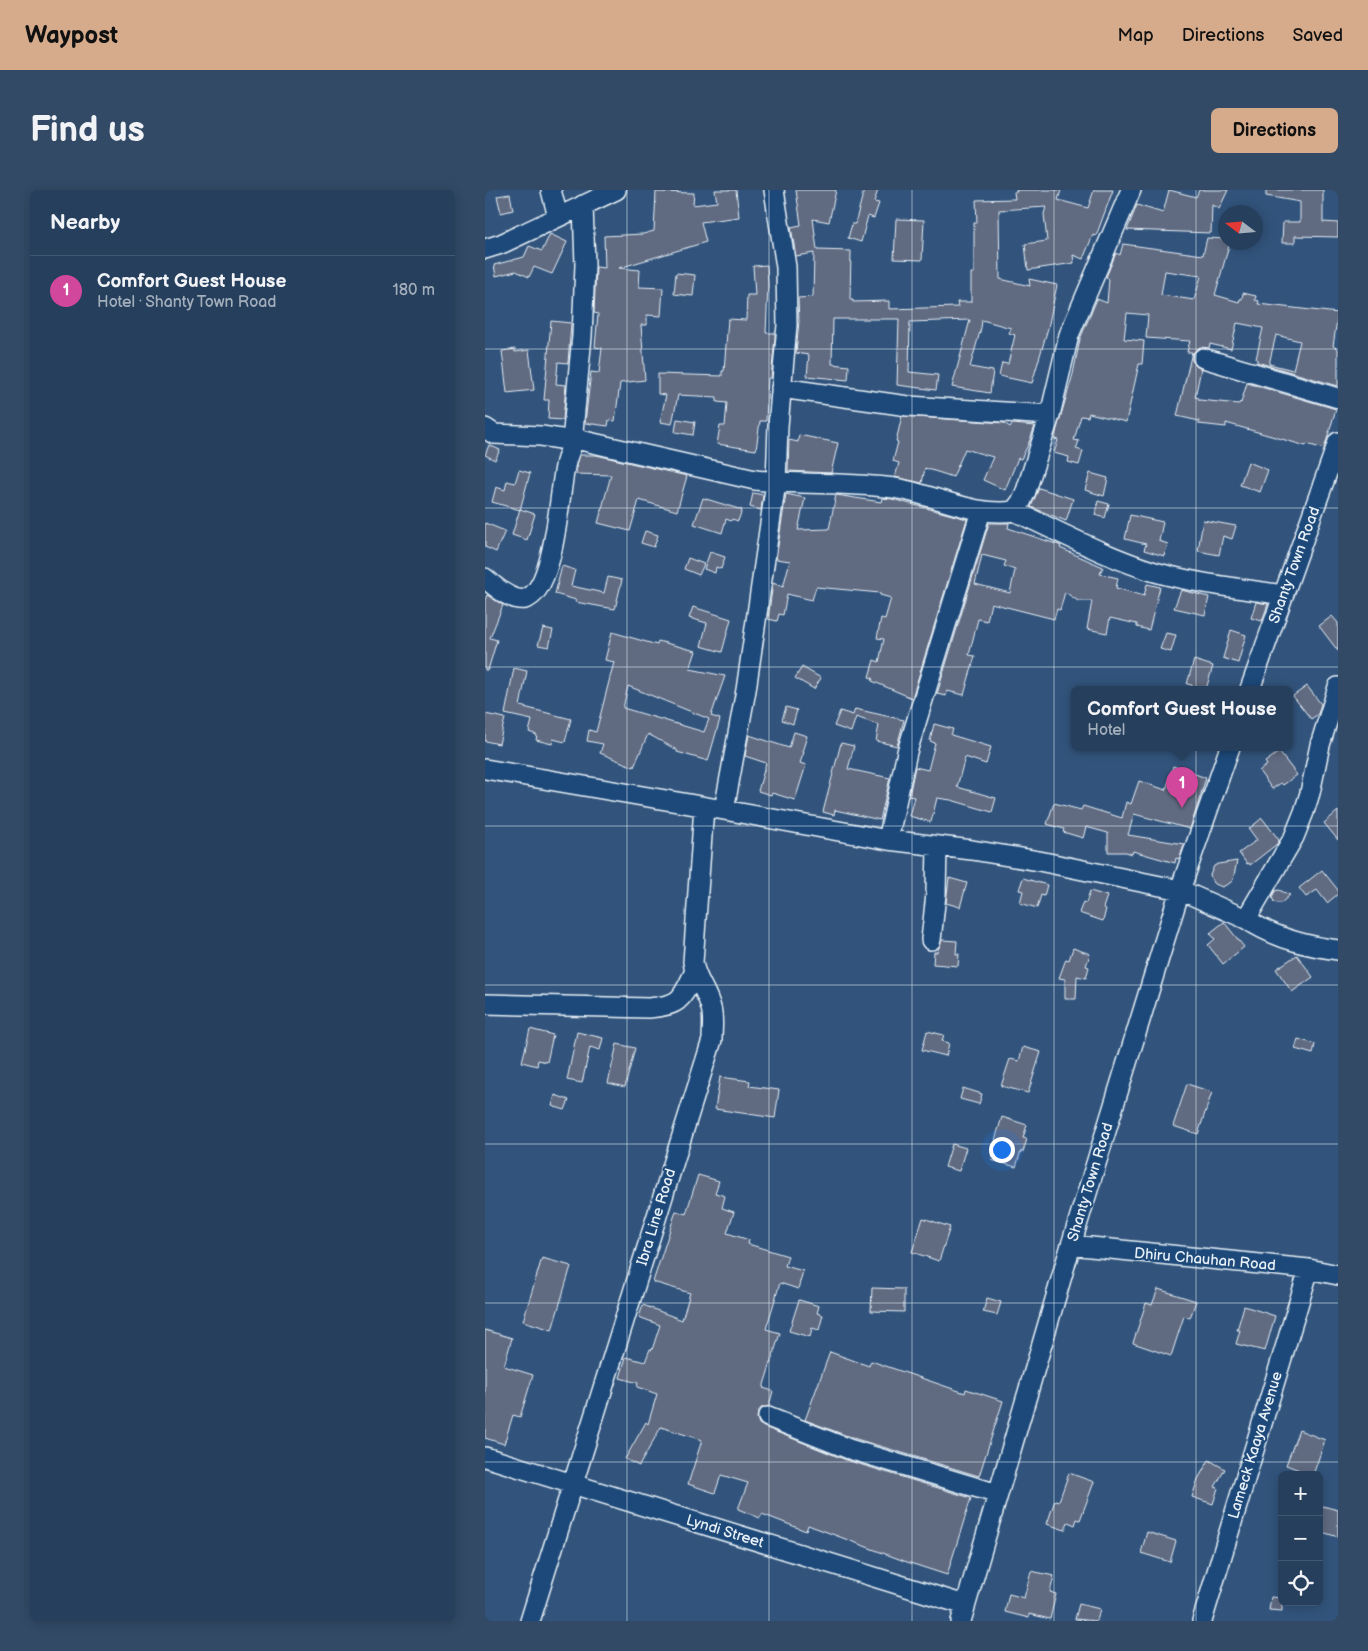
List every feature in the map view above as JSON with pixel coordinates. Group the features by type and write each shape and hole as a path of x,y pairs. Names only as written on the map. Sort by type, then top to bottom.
{"street":[{"path":"551,190 557,217"},
{"path":"485,249 501,244 615,190"},
{"path":"724,810 746,690 776,482 781,388 787,325 786,267 774,190"},
{"path":"1014,511 1026,491 1050,415 1069,335 1081,302 1131,190"},
{"path":"485,578 517,599 525,599 532,595 546,572 552,550 566,464 575,439 573,430 582,336 585,265 583,205"},
{"path":"1203,358 1338,398"},
{"path":"781,388 908,406 1050,415"},
{"path":"485,428 494,434 575,439 717,472 776,482 896,488 981,510 999,513 1014,511 1121,560 1154,571 1187,580 1283,594"},
{"name":"Shanty Town Road","path":"1251,686 1338,442"},
{"path":"888,840 907,752 981,510"},
{"path":"1246,919 1294,836 1304,812 1320,745 1338,687"},
{"name":"Shanty Town Road","path":"963,1613 1071,1245 1180,890 1229,751"},
{"path":"485,770 888,840 1039,861 1180,890 1246,919 1267,932 1288,940 1318,948 1338,950"},
{"name":"Ibra Line Road","path":"530,1621 712,1040 713,1018 711,1007 702,985 694,973 693,951 704,807"},
{"path":"931,940 937,846"},
{"path":"485,1004 662,1007 673,1005 679,1000 694,973"},
{"name":"Dhiru Chauhan Road","path":"1071,1245 1144,1254 1309,1269 1338,1275"},
{"name":"Lameck Kaaya Avenue","path":"1202,1621 1309,1269"},
{"path":"768,1417 849,1449 998,1494"},
{"name":"Lyndi Street","path":"485,1457 963,1613"}],"building":[{"path":"715,190 736,190 739,217 701,222 706,242 619,268 640,270 639,287 663,288 661,316 647,315 647,325 641,325 645,380 620,383 615,421 609,420 608,426 585,423 591,372 599,373 602,348 595,347 598,314 594,313 596,267 605,268 604,236 643,234 654,231 656,192 694,193 693,205 717,202"},
{"path":"796,190 836,190 829,222 813,219 817,250 851,251 850,300 853,300 853,302 889,301 889,309 958,307 957,302 971,302 971,273 974,273 974,223 977,223 976,200 1015,199 1014,192 1017,192 1016,190 1061,190 1058,200 1088,208 1094,190 1113,190 1096,236 1093,235 1083,259 1073,255 1074,263 1028,270 1025,244 1047,241 1044,214 1046,207 999,210 1000,279 1030,286 1029,279 1057,285 1048,328 1032,383 999,376 1002,363 1008,364 1015,335 1009,333 1011,328 982,320 970,367 993,371 990,393 952,387 970,320 910,322 909,372 938,375 936,390 897,385 899,319 833,319 832,364 849,366 848,380 807,376 809,355 796,353 799,321 798,298 813,297 814,253 796,256 791,227 801,225"},
{"path":"864,190 878,190 874,202 879,203 874,218 868,216 861,242 848,238 852,224 855,224"},
{"path":"1169,190 1196,197 1199,190 1228,190 1221,205 1218,205 1218,208 1212,205 1211,233 1127,230 1137,205 1163,213"},
{"path":"1266,190 1323,190 1323,222 1338,223 1338,237 1295,236 1295,243 1282,243 1283,222 1300,222 1300,202 1266,196"},
{"path":"510,194 513,210 501,213 497,196"},
{"path":"896,219 924,220 922,260 894,259"},
{"path":"550,234 567,242 552,274 534,267 529,277 516,271 496,276 494,265 524,257 529,246 542,251"},
{"path":"1207,238 1218,239 1218,250 1228,250 1215,295 1239,302 1242,299 1243,293 1256,296 1255,300 1259,301 1258,304 1338,313 1333,346 1338,349 1338,386 1257,362 1256,359 1263,328 1237,323 1231,349 1210,344 1209,348 1200,347 1192,354 1192,360 1195,365 1201,369 1195,397 1199,398 1199,400 1239,404 1241,403 1247,383 1336,409 1324,449 1307,444 1306,446 1226,423 1226,427 1199,424 1199,421 1177,416 1192,352 1187,352 1190,341 1146,338 1148,315 1127,313 1124,339 1144,341 1142,364 1139,364 1126,422 1089,413 1088,417 1081,416 1074,440 1079,441 1076,449 1083,451 1079,465 1068,462 1069,457 1054,453 1058,440 1054,439 1073,374 1080,339 1097,299 1107,303 1109,279 1106,277 1116,253 1120,255 1123,244 1203,255","holes":["1165,271 1201,276 1194,300 1161,295","1276,335 1300,341 1293,370 1269,364"]},
{"path":"767,265 766,333 775,333 775,338 771,378 768,378 766,421 760,421 756,450 717,444 720,426 725,426 727,403 717,402 717,397 678,395 672,424 660,422 666,395 658,394 658,374 722,376 728,319 746,320 747,295 755,295 753,266"},
{"path":"676,273 695,275 693,296 674,294"},
{"path":"551,321 571,323 568,363 558,362 556,384 566,385 563,420 548,419 549,400 544,400"},
{"path":"515,349 515,352 529,350 534,390 507,393 502,351"},
{"path":"902,416 1004,423 1010,427 1012,424 1035,426 1021,459 1018,458 1005,490 983,480 993,457 965,449 953,477 925,468 922,483 895,477 899,463 893,461"},
{"path":"677,419 695,422 693,435 675,432"},
{"path":"799,435 838,443 831,473 788,471 789,440 798,442"},
{"path":"489,445 500,450 495,460 485,455"},
{"path":"580,455 596,455 687,476 677,511 639,500 630,531 598,523 611,475 576,474"},
{"path":"1248,462 1268,470 1260,492 1240,485"},
{"path":"519,470 530,473 520,510 492,502 496,487 505,490 507,481 515,483"},
{"path":"1090,473 1108,478 1104,496 1085,490"},
{"path":"1039,488 1073,499 1066,521 1031,507"},
{"path":"753,493 763,495 761,510 750,507"},
{"path":"786,494 805,498 798,530 829,529 836,495 881,502 882,498 892,499 967,519 912,698 872,681 873,678 869,677 874,660 879,662 884,639 877,638 881,618 885,619 891,598 880,595 880,593 816,587 812,600 787,594 783,615 779,614 777,621 768,619 773,583 783,587 790,561 776,559"},
{"path":"703,498 742,510 738,521 726,519 722,533 694,524"},
{"path":"1098,501 1109,504 1105,518 1095,515"},
{"path":"520,509 535,514 527,540 512,535"},
{"path":"1130,515 1163,522 1159,541 1168,544 1164,556 1144,550 1146,544 1125,539"},
{"path":"1203,520 1236,526 1232,539 1223,536 1219,555 1198,551"},
{"path":"485,523 505,531 496,552 485,547"},
{"path":"989,523 1009,523 1008,528 1059,545 1061,546 1060,548 1103,567 1100,574 1118,578 1116,588 1144,596 1147,584 1160,587 1149,630 1137,627 1137,624 1110,618 1107,633 1087,629 1092,601 1078,601 1065,592 1060,610 1057,609 1054,619 991,603 987,621 978,619 969,655 975,656 964,695 947,691 946,696 937,694","holes":["982,555 1006,561 1004,566 1015,570 1010,593 975,584"]},
{"path":"645,531 658,535 654,547 641,543"},
{"path":"710,552 725,557 721,569 716,567 715,573 704,569"},
{"path":"688,558 704,564 699,575 684,569"},
{"path":"562,566 575,570 571,586 604,593 608,577 622,580 615,609 575,602 576,600 555,594"},
{"path":"1181,590 1209,597 1205,615 1174,608"},
{"path":"487,595 503,605 490,638 497,640 488,670 485,670 485,600"},
{"path":"1256,602 1268,604 1262,621 1251,618"},
{"path":"693,607 731,619 722,652 701,646 707,623 689,618"},
{"path":"1332,616 1338,623 1338,651 1319,626"},
{"path":"543,628 553,630 549,647 538,645"},
{"path":"1231,630 1246,635 1238,663 1223,658"},
{"path":"612,632 657,645 658,641 696,651 690,669 725,676 711,716 720,719 708,761 677,752 677,750 648,734 634,767 600,753 603,744 587,741 589,730 596,732 614,662 605,660","holes":["628,686 709,719 704,732 623,708"]},
{"path":"1166,633 1176,635 1171,652 1160,649"},
{"path":"1194,660 1213,666 1207,686 1192,686 1187,684"},
{"path":"802,667 821,678 814,689 795,678"},
{"path":"514,668 527,671 520,706 571,719 565,742 553,739 552,744 536,740 537,735 529,732 532,720 505,714"},
{"path":"1307,686 1321,704 1318,714 1311,719 1293,696"},
{"path":"786,707 797,710 793,724 782,720"},
{"path":"855,709 904,720 897,746 876,741 879,725 856,717 851,732 834,726 840,711 853,715"},
{"path":"485,714 505,718 499,744 485,741"},
{"path":"934,724 953,729 951,735 991,747 986,764 965,757 957,787 996,798 992,812 951,800 937,798 931,822 909,816 914,797 909,796 915,767 928,770 935,743 930,741"},
{"path":"794,732 807,736 800,763 806,765 795,800 758,791 766,763 745,756 749,735 789,748"},
{"path":"841,743 854,746 848,769 890,778 880,820 835,810 834,815 823,812"},
{"path":"1279,752 1297,775 1283,785 1281,783 1272,789 1259,771 1267,765 1265,762"},
{"path":"1173,766 1206,778 1190,829 1134,814 1128,835 1184,844 1179,859 1176,858 1175,863 1133,851 1132,854 1108,852 1108,833 1086,827 1083,838 1063,832 1064,829 1047,824 1054,803 1081,810 1083,806 1122,818 1126,802 1131,804 1139,781 1166,790"},
{"path":"1338,811 1338,840 1324,823"},
{"path":"1262,818 1279,840 1277,844 1250,865 1249,863 1247,864 1239,853 1257,840 1249,829"},
{"path":"1237,861 1233,880 1230,883 1222,887 1213,883 1210,875 1214,866"},
{"path":"1322,870 1338,890 1338,894 1327,903 1317,890 1306,897 1299,888"},
{"path":"949,878 967,883 960,907 946,903"},
{"path":"1023,878 1047,885 1044,896 1041,895 1037,908 1020,903 1023,891 1019,890"},
{"path":"1279,890 1290,895 1281,903 1277,903 1274,902 1272,897 1275,891"},
{"path":"1090,891 1107,896 1103,908 1106,909 1103,921 1079,913 1083,902 1086,903"},
{"path":"1224,922 1244,947 1223,964 1208,945 1215,939 1210,933"},
{"path":"942,940 957,941 956,954 959,954 958,966 933,964 934,952 937,952"},
{"path":"1073,948 1090,954 1086,966 1089,967 1086,978 1077,976 1076,999 1065,999 1065,979 1059,978 1066,959 1069,960"},
{"path":"1297,955 1313,977 1292,992 1276,969"},
{"path":"530,1029 553,1035 547,1062 538,1060 537,1066 522,1062"},
{"path":"927,1031 944,1035 942,1041 949,1043 946,1056 922,1050"},
{"path":"577,1032 603,1038 600,1050 590,1047 582,1083 567,1080"},
{"path":"1298,1039 1315,1044 1313,1054 1295,1049"},
{"path":"617,1044 635,1048 625,1087 608,1083"},
{"path":"1023,1047 1041,1052 1028,1093 1001,1086 1010,1059 1019,1061"},
{"path":"720,1077 750,1081 749,1086 779,1090 775,1118 715,1109"},
{"path":"1187,1084 1212,1092 1198,1134 1173,1126"},
{"path":"963,1088 982,1094 979,1104 960,1099"},
{"path":"555,1095 569,1100 565,1110 552,1106"},
{"path":"1002,1117 1027,1125 1023,1138 1027,1139 1016,1167 991,1160"},
{"path":"952,1144 966,1148 959,1171 945,1167"},
{"path":"698,1175 719,1181 715,1193 725,1196 722,1208 734,1212 727,1233 749,1240 748,1244 788,1256 785,1266 803,1271 798,1289 780,1283 766,1329 780,1333 763,1388 773,1391 769,1406 761,1408 758,1412 759,1424 846,1460 971,1498 947,1575 808,1525 806,1531 762,1514 760,1518 738,1509 748,1483 721,1475 715,1493 688,1484 702,1440 661,1427 639,1466 625,1459 646,1422 648,1424 657,1394 637,1387 638,1383 620,1378 626,1357 645,1362 650,1349 652,1350 660,1325 639,1317 643,1305 682,1320 690,1293 653,1282 676,1211 686,1214"},
{"path":"923,1218 950,1227 939,1261 912,1252"},
{"path":"542,1258 571,1266 552,1330 523,1321"},
{"path":"872,1288 904,1289 904,1312 871,1311"},
{"path":"1158,1289 1196,1301 1190,1318 1184,1316 1171,1356 1133,1343 1146,1303 1152,1305"},
{"path":"987,1298 1001,1302 997,1315 983,1312"},
{"path":"799,1300 819,1306 817,1313 823,1315 819,1330 812,1328 810,1337 789,1331"},
{"path":"1244,1306 1275,1316 1265,1351 1236,1344 1240,1330 1237,1330"},
{"path":"485,1330 512,1338 504,1366 533,1375 520,1417 513,1415 504,1444 485,1438"},
{"path":"830,1352 869,1366 871,1361 965,1393 966,1389 1003,1401 979,1476 853,1438 805,1420"},
{"path":"1299,1430 1325,1440 1314,1471 1302,1471 1286,1465"},
{"path":"1209,1460 1225,1469 1215,1487 1218,1488 1213,1504 1192,1497 1198,1479"},
{"path":"1069,1473 1094,1482 1080,1520 1077,1519 1075,1525 1068,1522 1065,1530 1047,1524 1055,1500 1059,1501"},
{"path":"1323,1506 1338,1510 1338,1537 1323,1532"},
{"path":"1147,1532 1176,1541 1170,1562 1141,1553"},
{"path":"1031,1571 1054,1576 1050,1592 1056,1594 1050,1619 1029,1614 1029,1618 1005,1612 1009,1594 1024,1598"},
{"path":"1271,1597 1278,1598 1278,1606 1282,1606 1282,1611 1269,1610"},
{"path":"1079,1604 1100,1609 1097,1621 1075,1619"}],"place":[{"name":"Comfort Guest House","path":"1182,808"}]}
